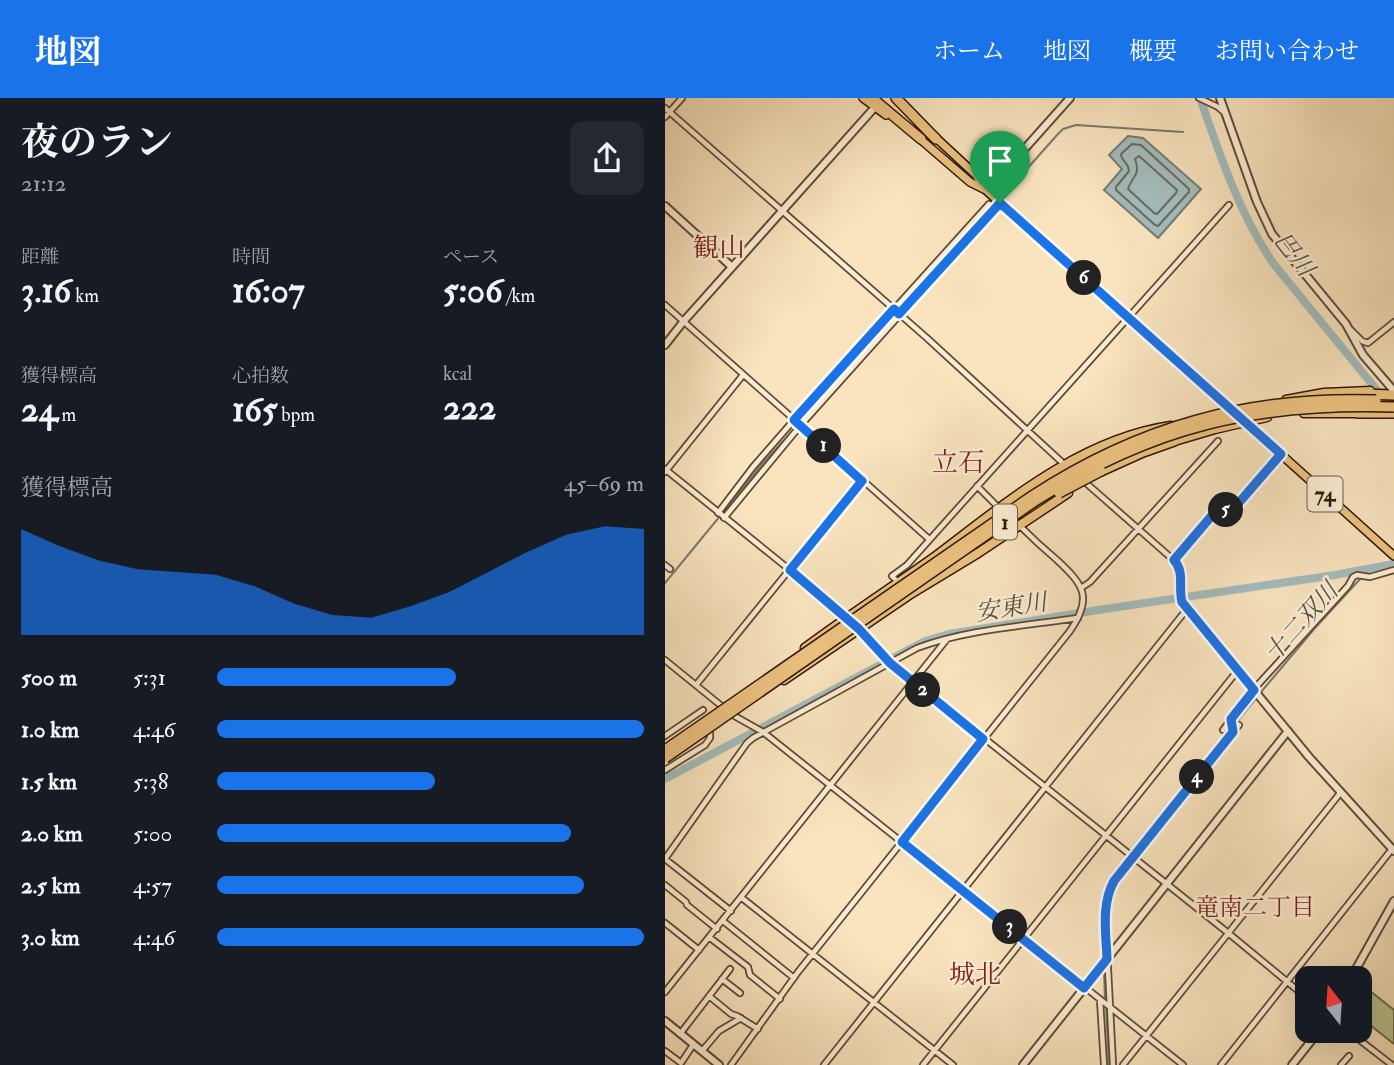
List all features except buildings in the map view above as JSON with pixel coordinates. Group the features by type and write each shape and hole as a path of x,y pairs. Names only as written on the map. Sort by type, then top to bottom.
{"highway":[{"name":"74","path":"898,98 936,139"},
{"name":"74","path":"874,102 922,139"},
{"name":"1","path":"926,569 973,530 1055,476 1136,437 1231,409 1324,393 1394,392"},
{"name":"1","path":"665,750 1057,480 1110,452 1155,433 1216,414 1275,404 1326,400 1394,401"},
{"name":"1","path":"665,759 891,601 1081,473 1151,441 1218,421 1267,411 1318,406 1394,407"},
{"name":"1","path":"891,601 911,591 1063,491 1143,452 1244,421 1286,414 1358,413"},
{"path":"1358,413 1394,414"},
{"name":"1","path":"665,750 759,684 845,617 999,508 1065,465 1119,438 1174,425"},
{"name":"1","path":"665,759 1044,508 1086,483 1174,441"},
{"name":"1","path":"665,743 788,661 812,648"},
{"name":"1","path":"665,767 785,675"}],"main road":[{"name":"74","path":"863,98 874,102 922,139 970,182 987,191"},
{"name":"74","path":"936,139 976,175 1000,203 1393,555"}],"street":[{"path":"665,117 667,110 682,98"},
{"path":"987,191 1070,98"},
{"path":"1199,98 1226,113"},
{"path":"1220,98 1257,202 1278,243 1365,343 1372,341 1394,322"},
{"path":"665,345 874,102"},
{"path":"667,110 894,309 1065,465"},
{"path":"724,518 800,426 1000,203"},
{"path":"718,513 794,420 989,204"},
{"path":"898,582 892,576 907,565 1229,205"},
{"path":"665,206 732,267"},
{"path":"665,306 929,539"},
{"path":"1346,324 1363,355 1394,392"},
{"path":"743,375 666,470 859,629 882,657 1295,988"},
{"path":"1081,588 1090,582 1218,441"},
{"path":"1174,560 1220,506 1230,513 1281,454"},
{"path":"696,685 862,481"},
{"path":"1086,483 1174,560 1181,570 1179,591 1182,602 1288,730 1393,850 1221,1065"},
{"path":"731,1065 812,954 1079,618 1083,608 1083,595 1078,581 977,486"},
{"path":"665,565 670,569"},
{"path":"1223,730 1353,577 1370,577 1394,570"},
{"path":"824,1065 1189,611"},
{"path":"731,911 665,859 747,743 917,648 947,638 1079,618"},
{"path":"665,992 947,638"},
{"path":"666,662 732,714 763,732 1184,1065"},
{"path":"923,1065 1238,670"},
{"path":"665,736 703,710"},
{"path":"1231,719 1233,732"},
{"path":"681,725 691,731"},
{"path":"1112,1065 1105,902 1114,881 1132,857 1239,725"},
{"path":"665,767 705,745 710,738 710,728"},
{"path":"1023,1065 1288,730"},
{"path":"1123,1065 1341,792"},
{"path":"665,885 717,929"},
{"path":"742,898 953,1065"},
{"path":"1359,966 1394,901"},
{"path":"723,921 794,978"},
{"path":"665,923 699,950"},
{"path":"709,937 748,967 750,975 780,999"},
{"path":"680,1034 730,969"},
{"path":"722,979 740,993"},
{"path":"709,996 731,1014 758,1029"},
{"path":"1100,1000 1104,1065"},
{"path":"702,1051 719,1031 741,1018"},
{"path":"665,1021 719,1065"},
{"path":"1291,1065 1309,1043"},
{"path":"1364,1043 1392,1064"},
{"path":"665,1051 681,1063 693,1044"},
{"path":"1341,1065 1349,1056"}],"green space":[{"path":"1372,993 1394,1010 1394,1044 1372,1027"}],"water":[{"path":"1128,136 1143,138 1201,189 1158,238 1104,190 1122,169 1109,155"}],"waterway":[{"name":"巴川","path":"1200,98 1231,183 1261,244 1273,263 1394,411"},
{"path":"1025,171 1063,129 1076,125 1183,132"},
{"path":"800,421 991,210"},
{"path":"723,512 797,426"},
{"path":"665,583 720,516"},
{"name":"安東川","path":"665,779 925,641 949,634 1394,564"},
{"name":"十二双川","path":"1365,574 1371,568"},
{"name":"十二双川","path":"1261,692 1361,578"},
{"name":"十二双川","path":"1103,959 1101,909 1109,879 1257,697"},
{"name":"十二双川","path":"1104,968 1105,1001"},
{"name":"十二双川","path":"1106,1007 1109,1065"}],"district":[{"name":"観山","path":"719,247"},
{"name":"立石","path":"958,462"},
{"name":"竜南二丁目","path":"1255,907"},
{"name":"城北","path":"975,974"}],"route":[{"path":"1000,203 1281,454 1230,513 1220,506 1174,560 1181,570 1179,591 1182,602 1254,690 1231,719 1233,732 1114,881 1105,906 1107,959 1084,988 902,842 983,739 882,657 859,629 790,570 862,481 794,420 894,309 899,314 1000,203"}]}
